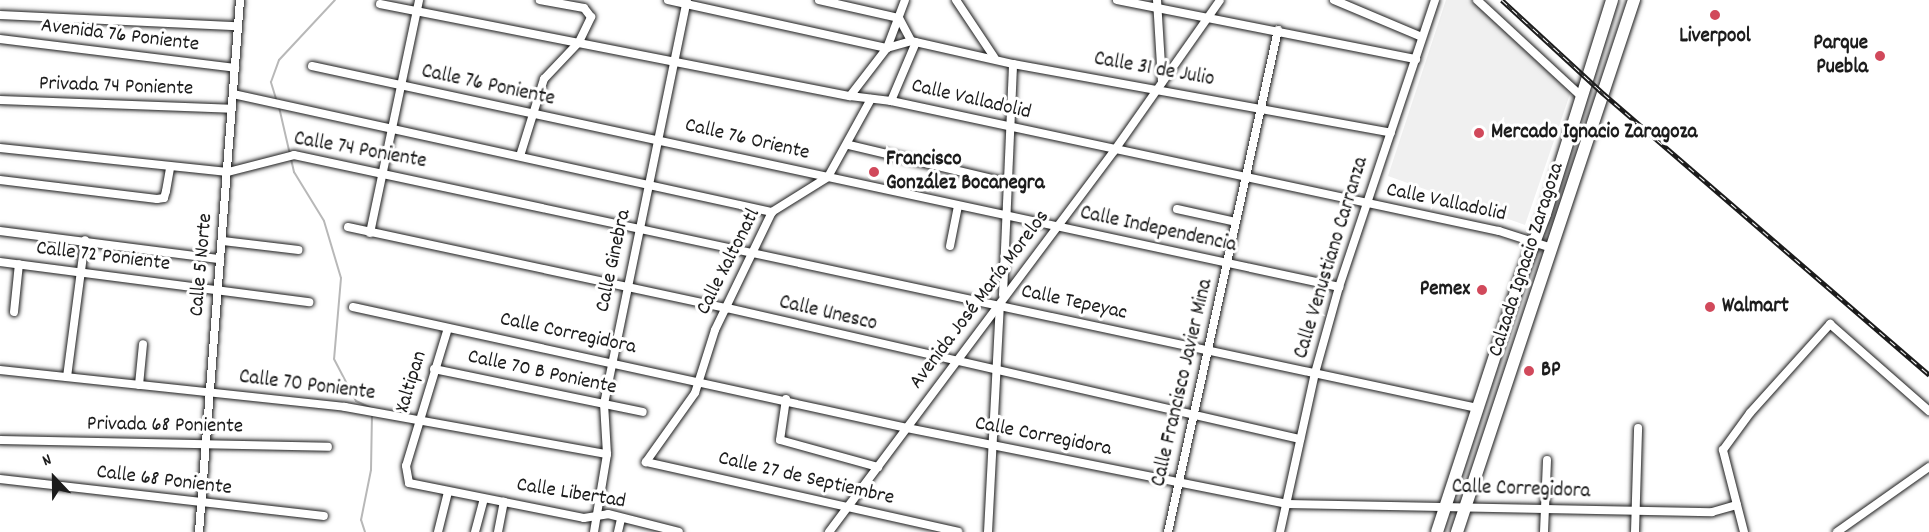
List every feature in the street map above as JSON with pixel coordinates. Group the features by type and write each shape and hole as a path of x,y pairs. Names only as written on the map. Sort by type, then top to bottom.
{"main road":[{"name":"Calzada Ignacio Zaragoza","path":"1437,532 1477,408 1545,214 1612,0"},
{"name":"Calzada Ignacio Zaragoza","path":"1457,532 1634,0"},
{"path":"1545,214 1553,244"}],"street":[{"name":"Calle 5 Norte","path":"199,532 240,0"},
{"path":"370,233 419,0"},
{"path":"520,156 532,114 549,71 579,42 591,17 584,8 540,0"},
{"path":"668,0 687,2 887,48"},
{"path":"819,0 899,18 914,41 891,101"},
{"path":"850,96 887,48 905,0"},
{"path":"956,0 994,57"},
{"path":"1117,0 1157,4 1207,18 1278,30 1416,59"},
{"name":"Avenida José María Morelos","path":"829,532 953,362 1000,306 1003,295 1058,228 1220,0"},
{"path":"1334,0 1422,37"},
{"name":"Calle Venustiano Carranza","path":"1280,532 1315,373 1340,287 1365,204 1435,0"},
{"path":"1477,0 1582,97"},
{"name":"Calle Ginebra","path":"594,532 599,515 607,454 604,404 611,361 687,2"},
{"name":"Calle Valladolid","path":"380,4 850,96 891,101 1553,244"},
{"path":"1157,4 1160,86"},
{"path":"0,15 237,26"},
{"name":"Calle Francisco Javier Mina","path":"1168,532 1278,30"},
{"name":"Avenida 76 Poniente","path":"0,39 235,68"},
{"name":"Calle 31 de Julio","path":"887,48 914,41 994,57 1013,64 1160,86 1391,133"},
{"path":"1003,295 1006,182 1012,128 1013,64"},
{"name":"Calle 76 Poniente","path":"312,66 658,139"},
{"name":"Calle 74 Poniente","path":"233,94 392,130 648,183 772,212"},
{"name":"Calle Xaltonatl","path":"646,462 680,417 700,380 709,344 755,252 772,212 828,177 849,145 871,99"},
{"name":"Privada 74 Poniente","path":"0,100 231,109"},
{"name":"Calle 76 Oriente","path":"658,139 828,177"},
{"path":"849,145 1006,182"},
{"name":"Calle 74 Poniente","path":"0,148 170,168 228,172 285,155 383,171 755,252"},
{"path":"0,180 164,198 170,168"},
{"name":"Calle Independencia","path":"828,177 1340,287"},
{"path":"950,246 958,206"},
{"path":"1177,209 1236,222"},
{"name":"Calle Unesco","path":"348,227 727,308 953,362 1300,439"},
{"path":"0,231 85,240 220,260"},
{"path":"67,377 85,240"},
{"path":"223,241 298,250"},
{"name":"Calle Tepeyac","path":"755,252 1477,408"},
{"name":"Calle 72 Poniente","path":"0,262 309,302"},
{"path":"14,312 19,264"},
{"path":"988,532 999,371 1000,306"},
{"name":"Calle Corregidora","path":"353,307 700,380 907,428 1287,504 1712,512 1737,505"},
{"path":"1744,532 1723,450 1750,413 1830,324 1929,411"},
{"name":"Xaltipan","path":"422,487 411,485 405,476 411,446 448,328"},
{"path":"139,385 143,344"},
{"name":"Calle 70 B Poniente","path":"434,369 643,412"},
{"name":"Calle 70 Poniente","path":"0,370 345,407 607,454"},
{"path":"786,399 780,440 878,466"},
{"path":"1635,532 1638,428"},
{"name":"Privada 68 Poniente","path":"0,440 328,447"},
{"path":"1544,532 1547,460"},
{"name":"Calle 27 de Septiembre","path":"646,462 958,532"},
{"path":"1837,532 1929,467"},
{"name":"Calle 68 Poniente","path":"0,479 201,504 324,516"},
{"name":"Calle Libertad","path":"422,487 584,518 599,515 679,532"},
{"path":"438,532 448,492"},
{"path":"475,532 484,499"},
{"path":"498,532 504,502"},
{"path":"618,532 621,519"}],"shaded area":[{"name":"Mercado Ignacio Zaragoza","path":"1446,0 1473,0 1571,91 1525,225 1388,176"}],"waterway":[{"path":"277,102 271,82 279,60 335,0"},
{"path":"279,107 294,172 324,221 341,278 334,359 356,401 373,409"},
{"path":"365,532 361,520 371,470 372,414"}],"railway":[{"path":"1502,0 1604,94 1929,375"}],"place":[{"name":"Liverpool","path":"1715,15"},
{"name":"Parque Puebla","path":"1880,56"},
{"name":"Mercado Ignacio Zaragoza","path":"1479,133"},
{"name":"Francisco González Bocanegra","path":"874,172"},
{"name":"Pemex","path":"1482,290"},
{"name":"Walmart","path":"1710,307"},
{"name":"BP","path":"1529,371"}]}
